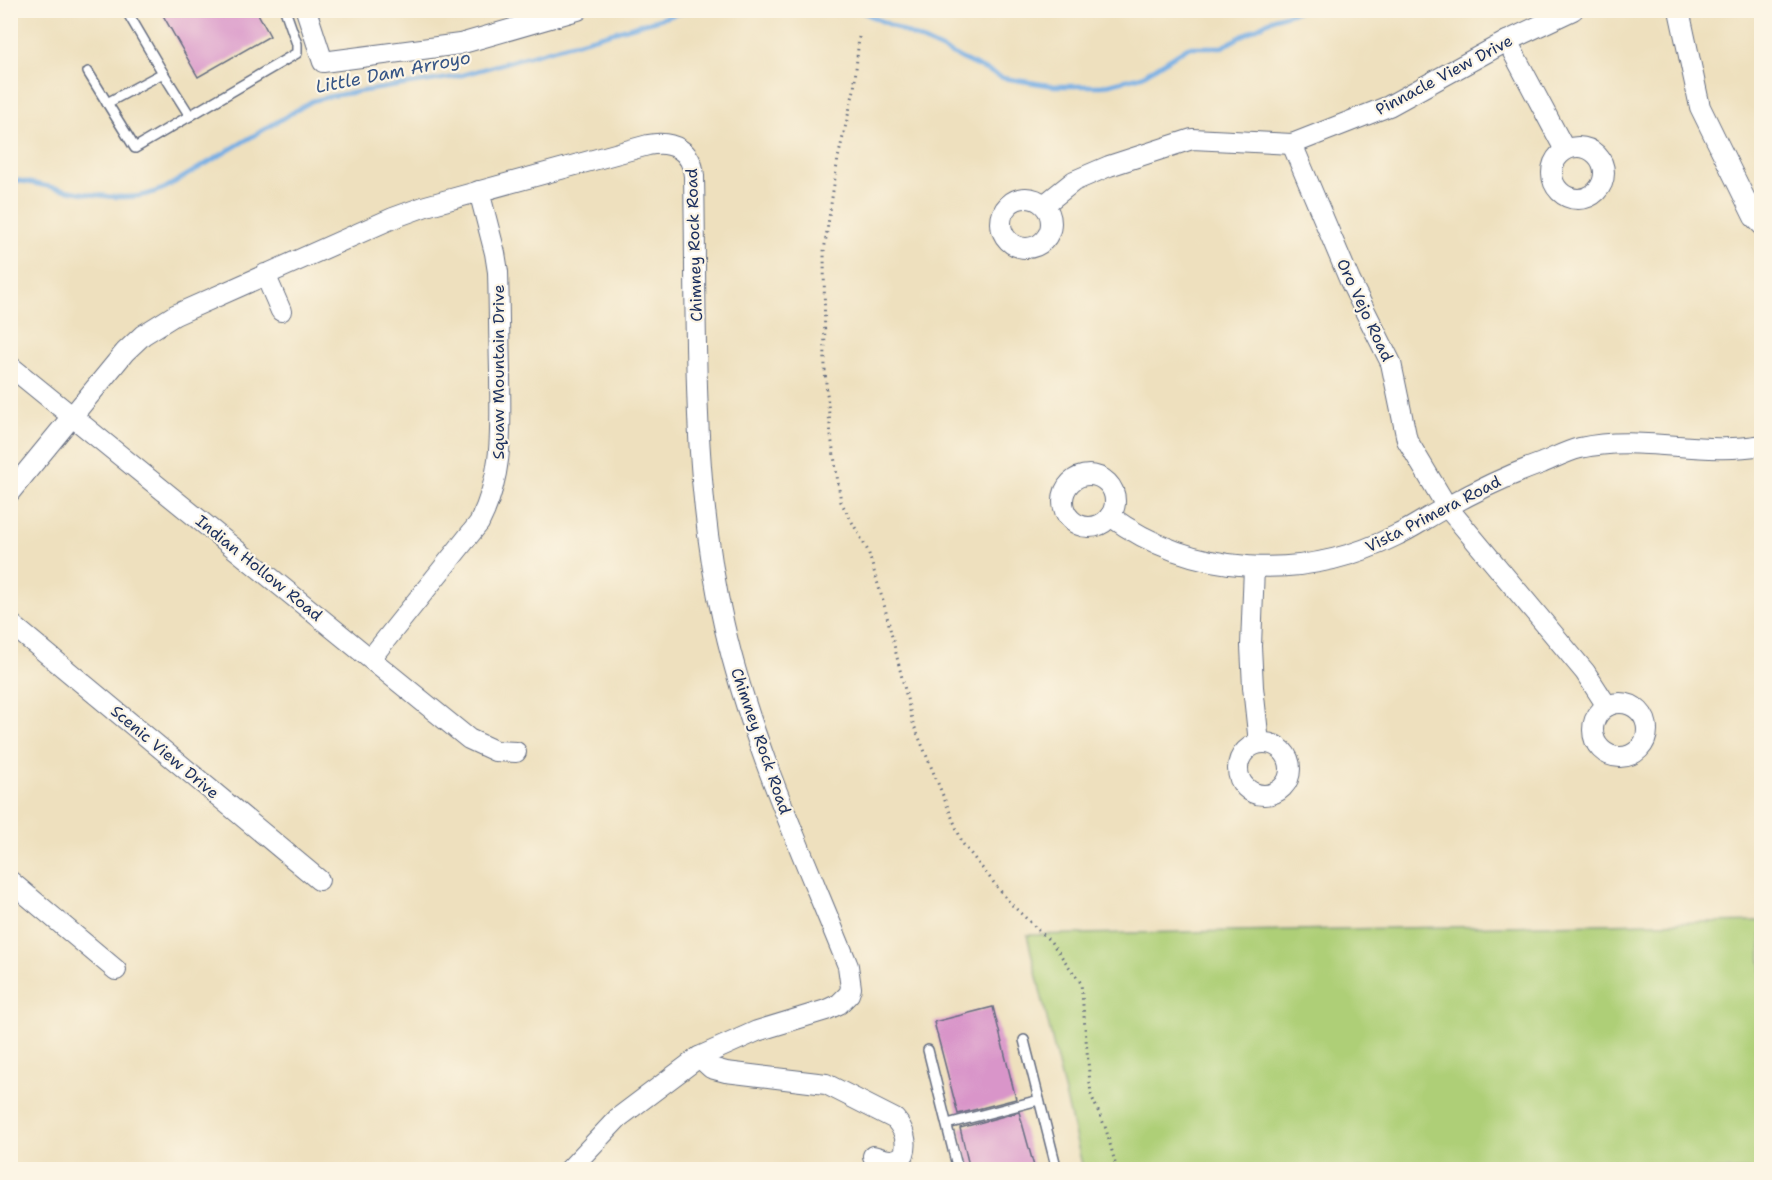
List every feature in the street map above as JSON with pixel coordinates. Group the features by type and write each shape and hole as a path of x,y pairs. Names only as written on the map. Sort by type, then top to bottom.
{"street":[{"path":"306,10 323,62 460,44 578,10"},
{"name":"Pinnacle View Drive","path":"1044,205 1074,181 1109,166 1192,139 1292,144 1389,106 1507,41 1573,10"},
{"path":"1679,10 1700,107 1754,217 1761,225"},
{"path":"1507,41 1565,150"},
{"name":"Chimney Rock Road","path":"10,492 125,352 148,331 175,315 393,218 479,191 655,143 675,146 686,153 692,163 694,176 699,441 706,523 716,585 731,655 750,718 848,966 851,980 849,994 832,1007 757,1031 699,1057"},
{"name":"Oro Vejo Road","path":"1292,144 1350,281 1391,363 1407,440 1447,507 1585,672 1607,706"},
{"name":"Squaw Mountain Drive","path":"371,658 478,523 489,502 496,477 500,436 498,272 479,191"},
{"path":"265,274 282,311"},
{"name":"Indian Hollow Road","path":"10,366 477,744 495,751 516,752"},
{"name":"Vista Primera Road","path":"1110,516 1136,533 1174,551 1209,561 1254,567 1304,564 1352,554 1396,536 1447,507 1514,474 1578,449 1628,443 1730,449 1761,446"},
{"path":"1254,567 1251,646 1259,743"},
{"name":"Scenic View Drive","path":"10,623 319,880"},
{"path":"10,881 116,970"},
{"path":"569,1170 618,1118 699,1057 711,1068 719,1071 831,1085 895,1119 905,1136 904,1155 901,1158 890,1160 873,1156"}],"lane":[{"path":"126,10 190,116"},
{"path":"88,72 135,148 297,53 297,44 285,10"},
{"path":"107,103 163,73"},
{"path":"1024,1041 1057,1170"},
{"path":"928,1050 958,1170"},
{"path":"947,1124 1039,1100"}],"path":[{"path":"859,37 854,90 838,158 824,251 825,372 831,436 841,502 868,551 885,608 913,723 963,844 1010,903 1052,942 1081,983 1091,1095 1106,1129 1117,1170"}],"green space":[{"path":"1761,921 1761,1170 1083,1169 1027,935"}],"building":[{"path":"160,10 256,10 270,36 198,77"},
{"path":"993,1007 1016,1099 958,1114 934,1022"},
{"path":"1019,1112 1035,1170 970,1170 960,1128"}],"waterway":[{"name":"Little Dam Arroyo","path":"10,179 75,192 125,197 146,195 165,188 312,101 455,77 691,10"},
{"name":"Little Dam Arroyo","path":"858,10 1003,78 1054,86 1102,86 1142,76 1188,47 1222,47 1275,18 1301,10"}]}
